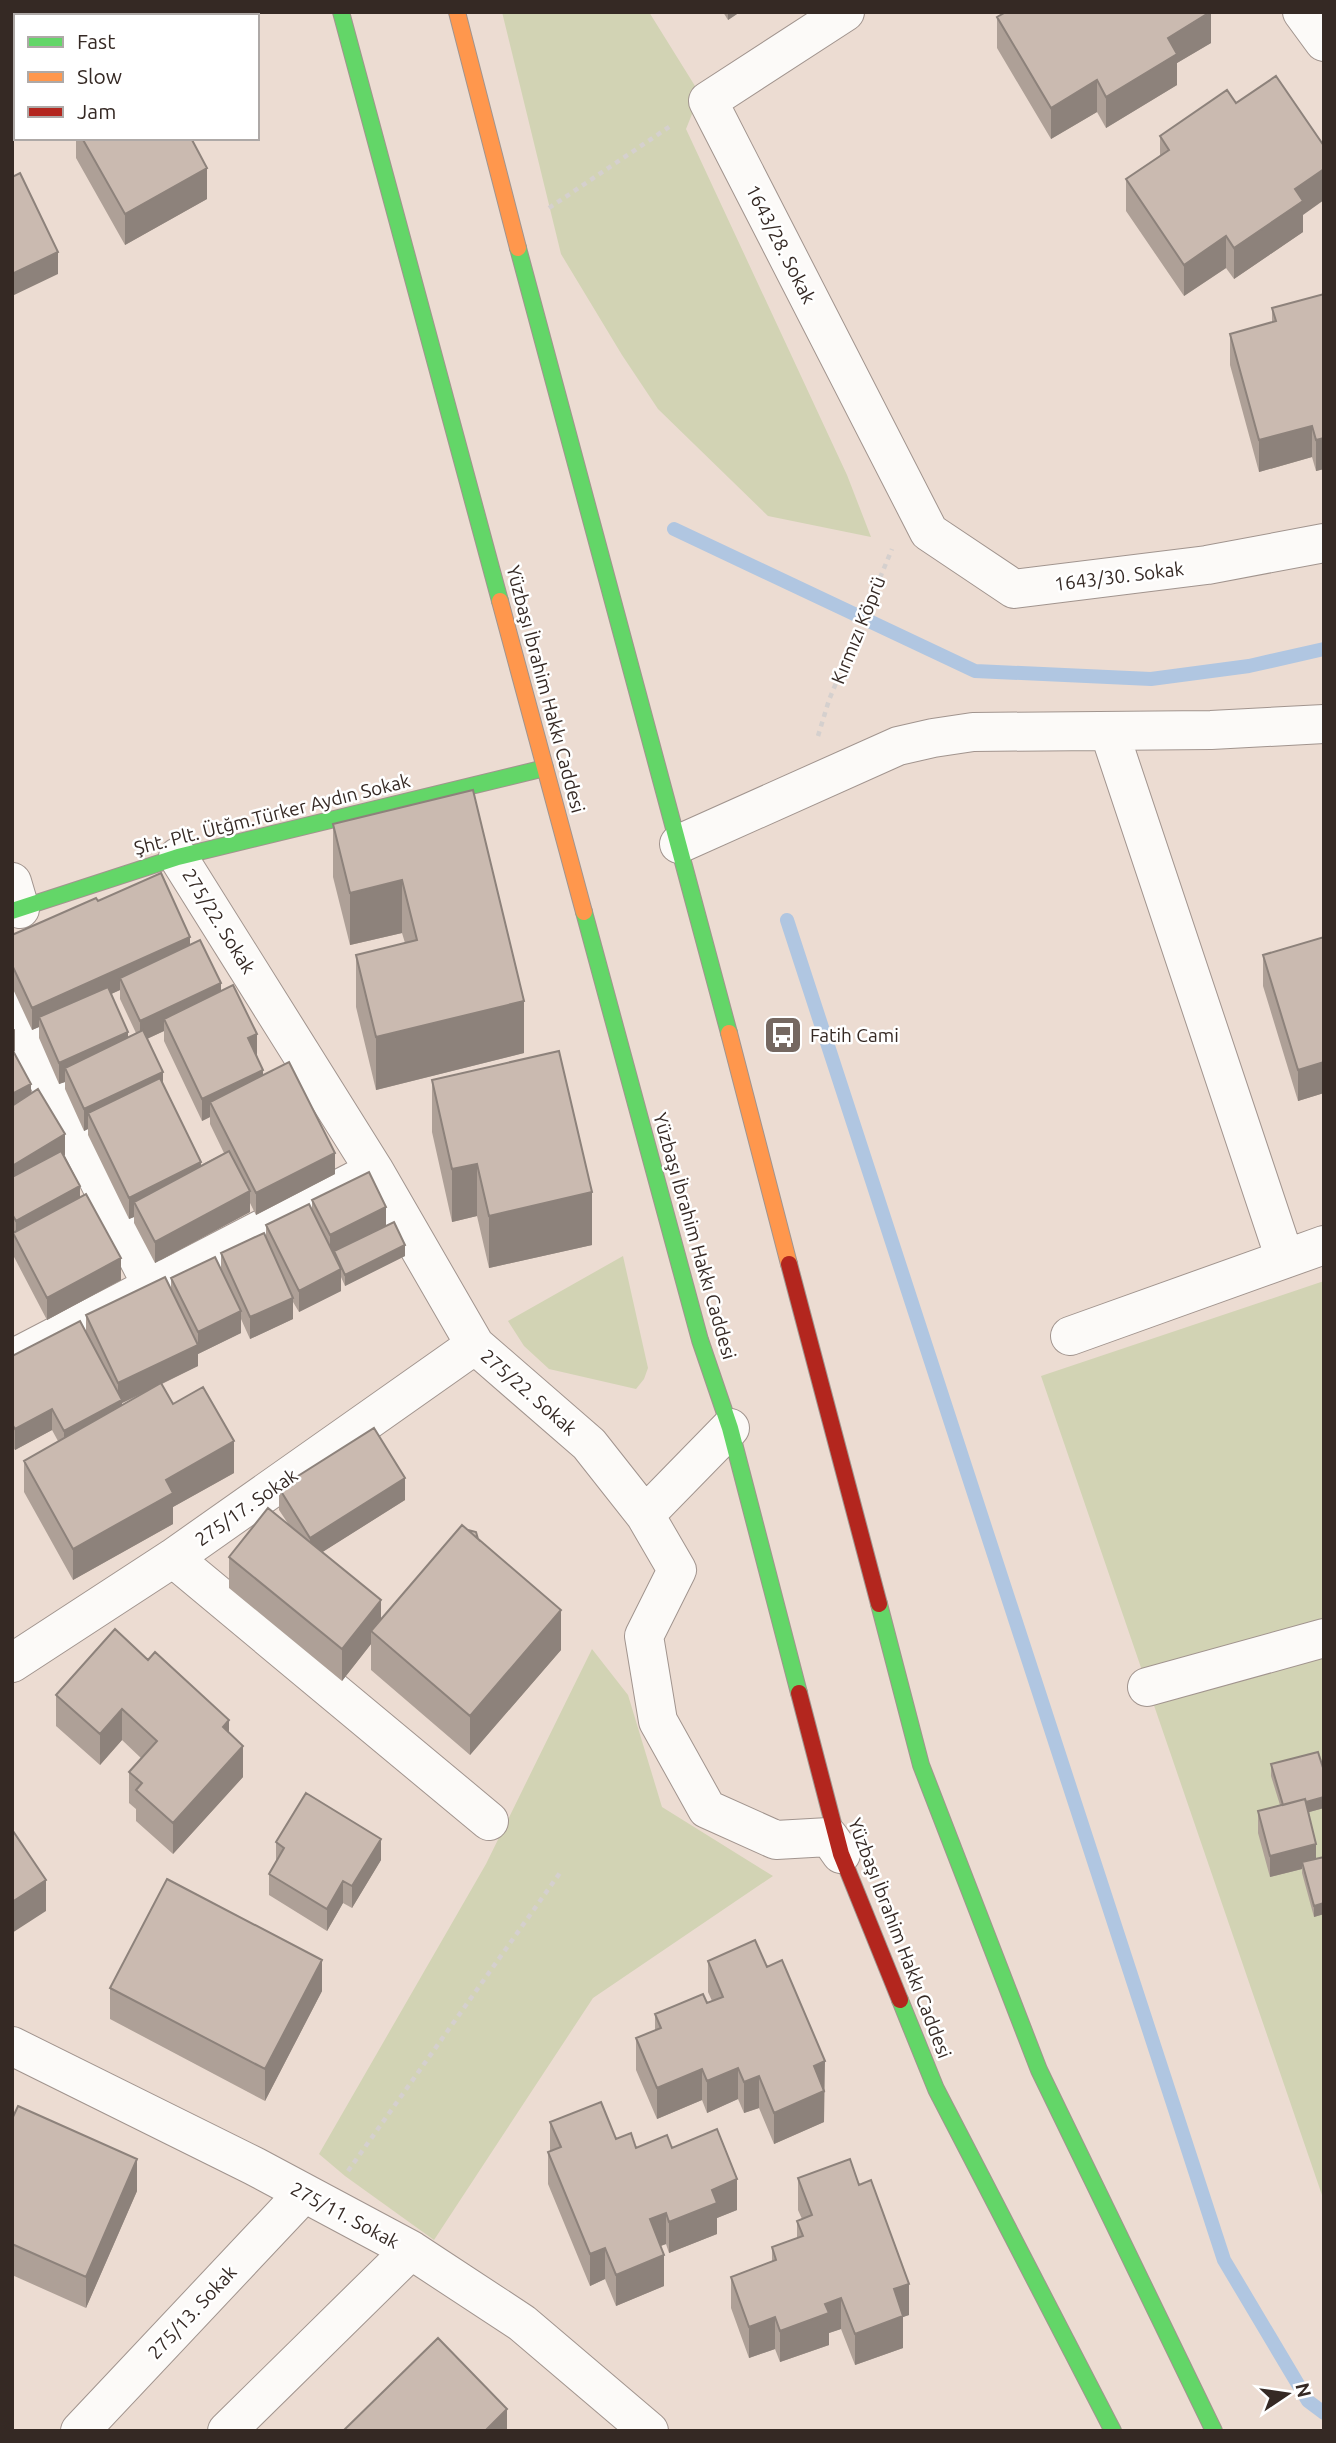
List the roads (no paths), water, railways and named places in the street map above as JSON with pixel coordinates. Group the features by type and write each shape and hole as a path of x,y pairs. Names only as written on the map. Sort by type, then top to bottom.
{"main road":[{"name":"Yüzbaşı İbrahim Hakkı Caddesi","path":"341,12 700,1340 730,1428 842,1854 936,2089 1114,2431"},
{"path":"457,12 921,1765 1039,2070 1214,2431"},
{"name":"Şht. Plt. Ütğm.Türker Aydın Sokak","path":"15,901 178,856 545,768"}],"street":[{"name":"1643/28. Sokak","path":"845,12 708,101 929,532"},
{"path":"1303,12 1324,43"},
{"name":"1643/30. Sokak","path":"929,532 1014,589 1207,565 1324,543"},
{"path":"679,844 898,746 918,740 973,732 1211,730 1324,724"},
{"path":"1109,731 1285,1259"},
{"name":"275/22. Sokak","path":"178,856 374,1170 475,1345 589,1444 645,1514 677,1570 644,1636 658,1721 707,1809 776,1840 829,1837 842,1854"},
{"path":"12,1009 152,1286"},
{"path":"12,1359 374,1170"},
{"path":"1070,1336 1324,1245"},
{"name":"275/17. Sokak","path":"12,1663 173,1558 475,1345"},
{"path":"645,1514 730,1428"},
{"path":"173,1558 489,1821"},
{"path":"1147,1686 1324,1638"},
{"name":"275/11. Sokak","path":"12,2046 411,2250 522,2323 649,2431"},
{"name":"275/13. Sokak","path":"80,2431 304,2193"},
{"path":"227,2431 411,2250"}],"waterway":[{"path":"674,529 975,671 1151,679 1249,666 1324,649"},
{"path":"787,920 1224,2260 1308,2401 1324,2413"}],"place":[{"name":"Fatih Cami","path":"783,1035"}]}
